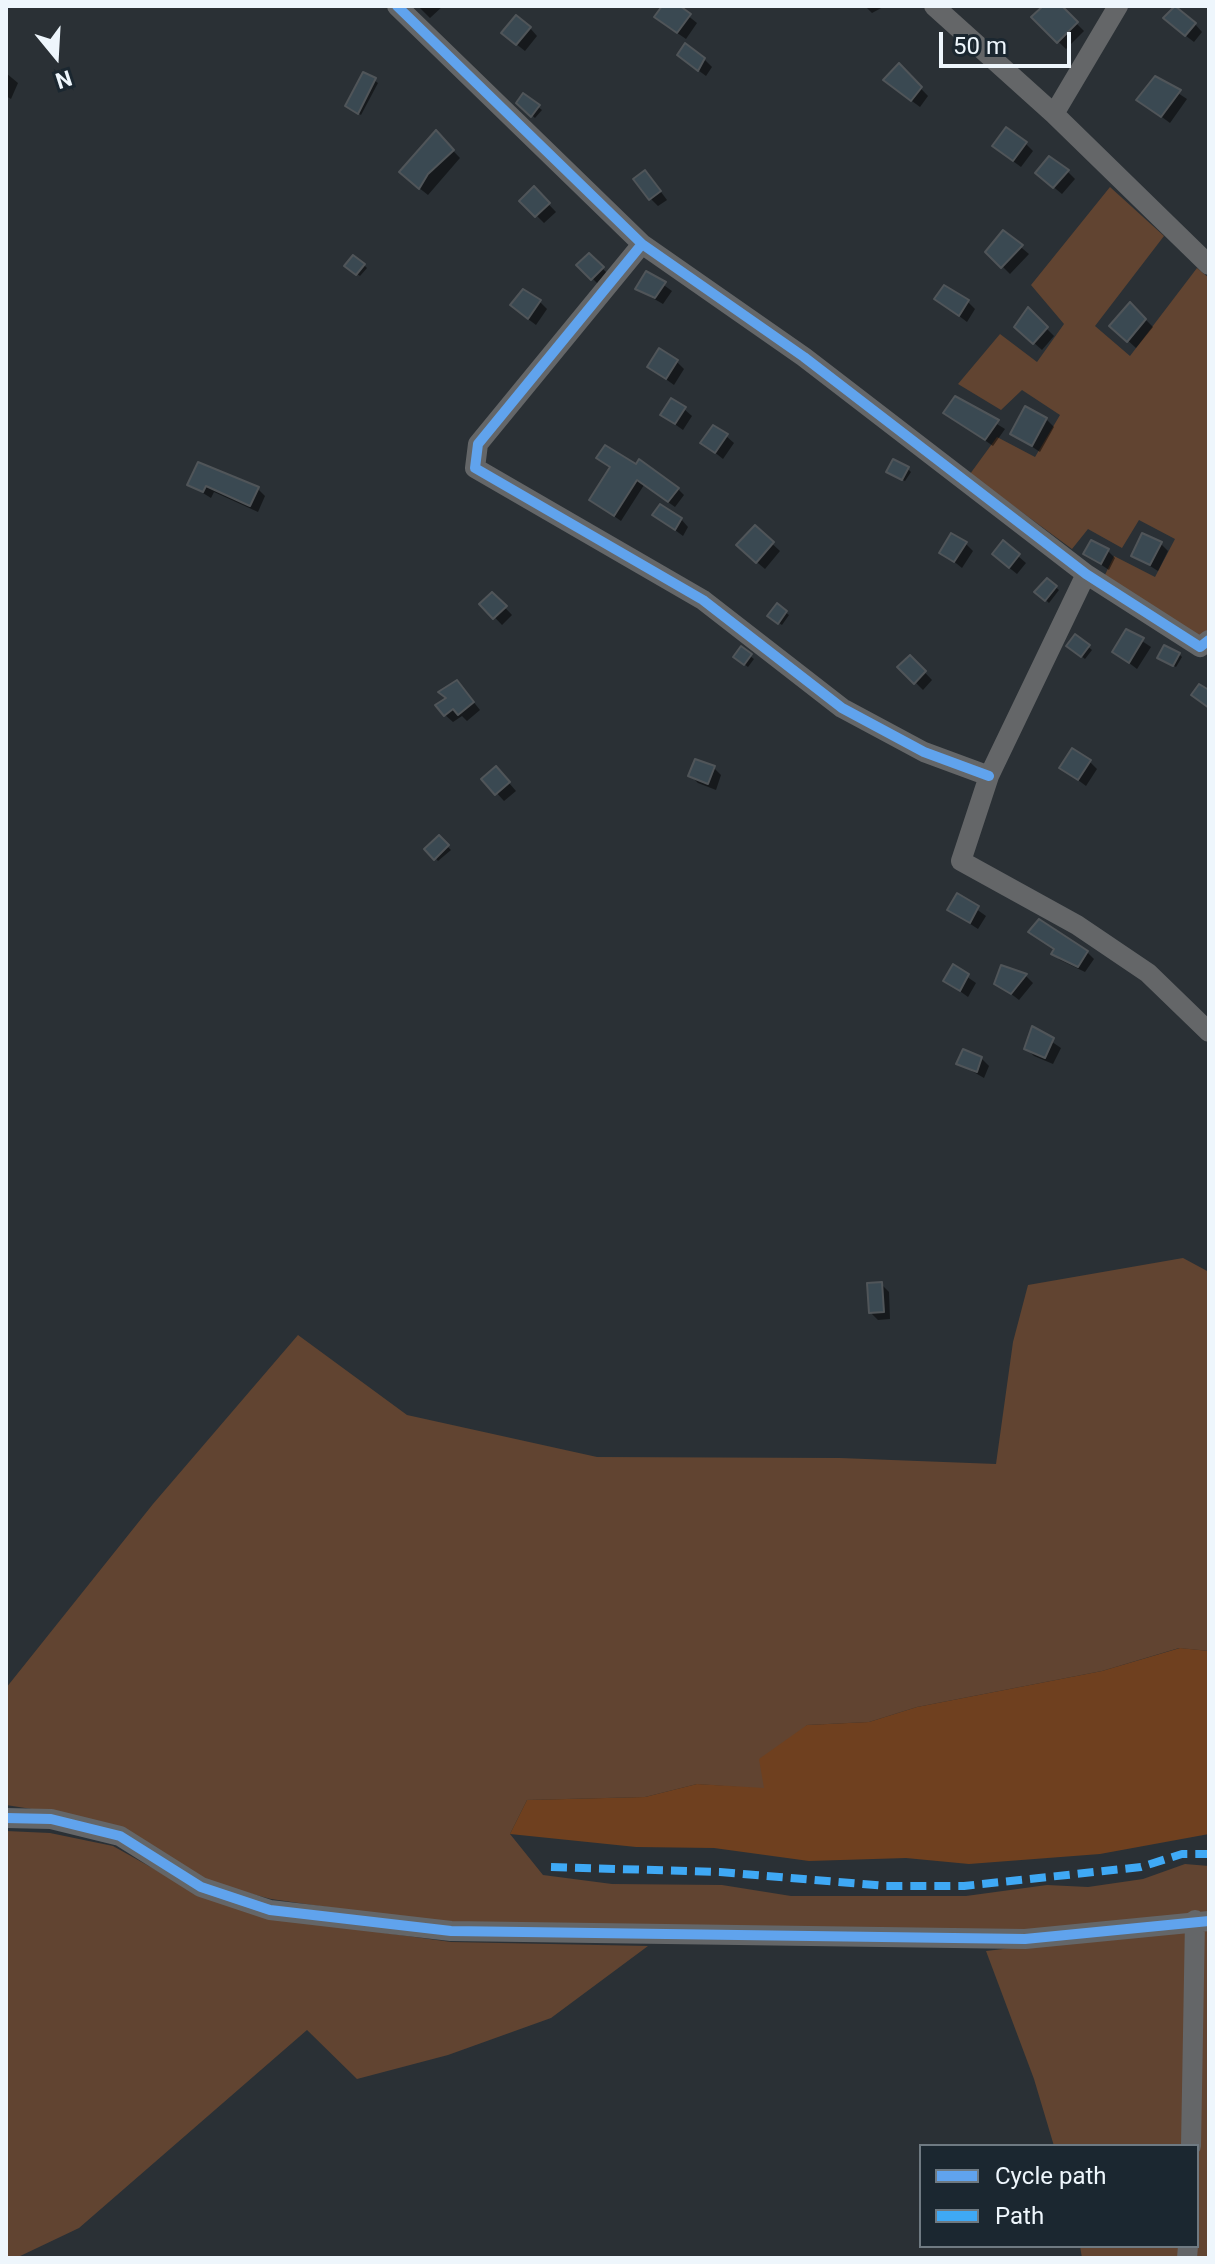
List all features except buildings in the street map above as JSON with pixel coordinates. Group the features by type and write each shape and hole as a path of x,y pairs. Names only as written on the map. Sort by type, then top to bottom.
{"street":[{"path":"397,6 642,244 804,357 1086,574 1200,647 1209,640"},
{"path":"934,6 1054,114 1209,265"},
{"path":"1054,114 1118,6"},
{"path":"642,244 478,444 475,468 703,600 842,708 924,752 989,776"},
{"path":"1086,574 989,776 961,861 1077,925 1148,973 1209,1032"},
{"path":"6,1818 51,1819 120,1836 201,1887 270,1910 451,1931 1025,1939 1202,1921 1191,2144"}],"shaded area":[{"path":"1110,187 1164,236 1095,326 1130,356 1197,268 1209,278 1209,629 1200,638 1104,577 1114,556 1155,577 1175,539 1139,520 1122,548 1088,529 1072,549 970,474 997,437 1035,457 1060,415 1022,390 1001,410 958,384 1000,334 1037,362 1064,324 1031,285"},
{"path":"1183,1258 1209,1272 1209,1651 1179,1648 1102,1671 917,1707 869,1722 807,1725 764,1789 697,1784 645,1797 527,1800 510,1834 543,1875 612,1884 722,1885 791,1896 966,1896 1047,1885 1088,1887 1143,1879 1185,1864 1209,1866 1209,1915 1024,1934 450,1925 271,1899 203,1881 51,1812 6,1805 6,1688 153,1504 298,1335 407,1415 597,1457 840,1458 996,1464 1013,1342 1028,1285"},
{"path":"1180,1648 1209,1651 1209,1834 1100,1854 969,1864 906,1858 809,1861 714,1848 636,1847 510,1834 527,1800 645,1797 697,1784 764,1788 759,1759 807,1725 869,1722 917,1707 1102,1671"},
{"path":"6,1831 50,1833 113,1846 197,1893 270,1917 451,1942 648,1946 551,2018 448,2055 357,2079 307,2030 79,2228 16,2258 6,2258"},
{"path":"1190,1927 1187,2144 1053,2144 1034,2079 986,1951"},
{"path":"1200,1930 1209,1931 1209,2258 1191,2258 1199,2248"},
{"path":"1080,2248 1182,2248 1181,2258 1082,2258"}],"marked path":[{"path":"551,1867 720,1872 886,1886 964,1886 1141,1867 1182,1854 1209,1854"}],"cycle path":[{"path":"397,6 642,244 804,357 1086,574 1200,647 1209,640"},
{"path":"642,244 478,444 475,468 703,600 842,708 924,752 989,776"},
{"path":"6,1818 51,1819 120,1836 201,1887 270,1910 451,1931 1025,1939 1209,1921"}]}
